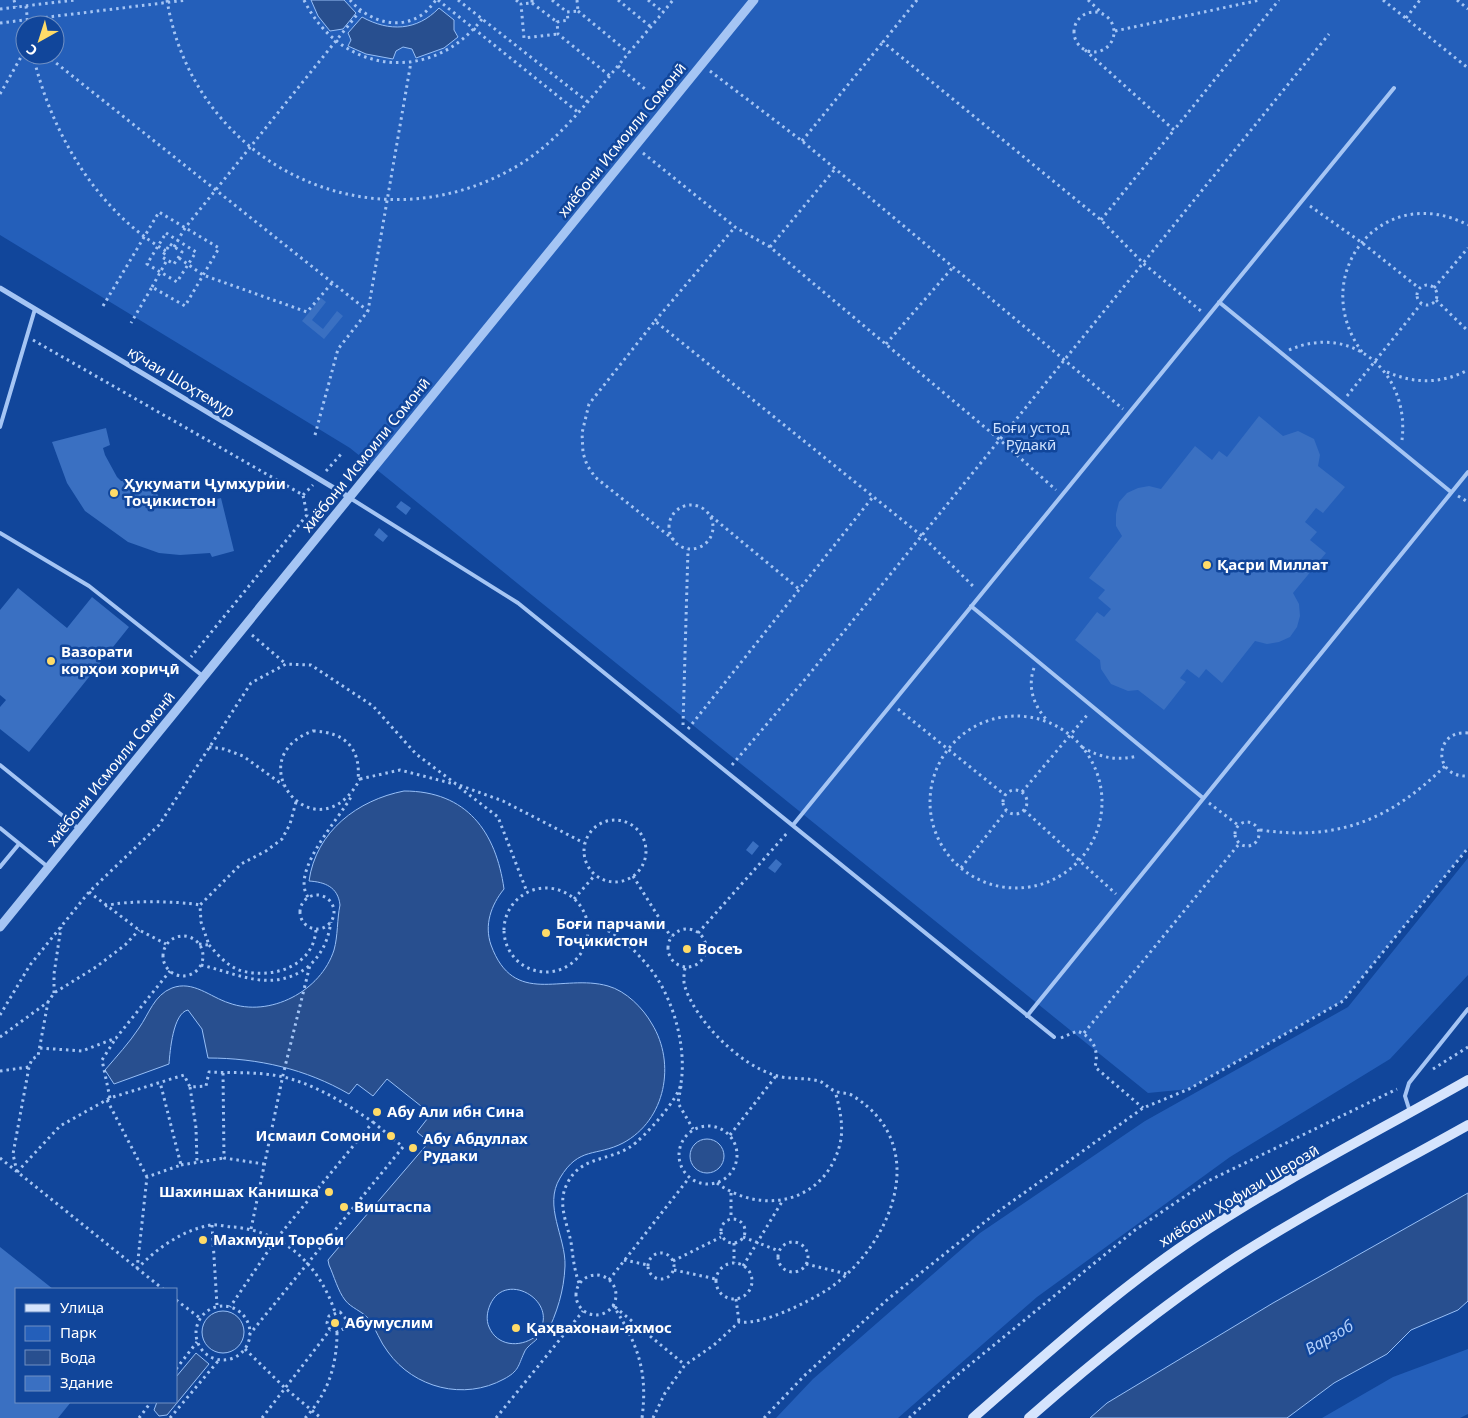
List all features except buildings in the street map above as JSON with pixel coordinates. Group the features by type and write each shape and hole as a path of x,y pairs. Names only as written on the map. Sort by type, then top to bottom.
{"main road":[{"name":"хиёбони Ҳофизи Шерозӣ","path":"972,1418 1065,1337 1168,1256 1257,1199 1468,1080"},
{"path":"1029,1418 1117,1344 1214,1272 1302,1217 1468,1125"}],"street":[{"name":"хиёбони Исмоили Сомонӣ","path":"0,927 754,0"},
{"name":"кӯчаи Шоҳтемур","path":"0,288 349,498"}],"lane":[{"path":"793,825 1394,88"},
{"path":"1219,302 1451,492"},
{"path":"0,427 35,309"},
{"path":"1027,1016 1468,472"},
{"path":"349,498 505,593 1054,1037"},
{"path":"0,533 89,586 204,677"},
{"path":"971,606 1153,754 1203,798"},
{"path":"0,765 79,829"},
{"path":"0,828 48,868"},
{"path":"0,867 19,844"},
{"path":"1410,1113 1405,1096 1408,1083 1468,1009"}],"path":[{"path":"14,0 16,8"},
{"path":"0,9 74,0"},
{"path":"64,15 187,0"},
{"path":"304,0 317,22 335,41 363,57 379,61 411,62 435,56 456,45 482,19"},
{"path":"350,0 360,11 380,22 402,23 422,15 437,0 579,113"},
{"path":"458,0 588,102"},
{"path":"516,0 521,4 524,38 558,34"},
{"path":"552,0 566,12 568,20 556,22"},
{"path":"576,0 578,11 629,53"},
{"path":"618,0 651,27"},
{"path":"648,0 663,12"},
{"path":"167,1 178,48 199,90 228,128 250,147 281,169 320,187 341,193 388,200 438,196 489,180 536,154 579,113 673,0"},
{"path":"802,142 916,0"},
{"path":"1084,50 1091,52 1105,49 1114,38 1115,30 1109,18 1088,0"},
{"path":"1115,30 1260,0"},
{"path":"1101,220 1279,0"},
{"path":"1383,0 1468,68"},
{"path":"1406,18 1420,0"},
{"path":"1457,0 1468,8"},
{"path":"521,4 532,1 556,22 558,34 610,76"},
{"path":"26,6 27,15"},
{"path":"174,247 185,228 360,11"},
{"path":"566,12 578,11"},
{"path":"1103,14 1094,12 1086,14 1079,19 1074,27 1074,36 1078,44 1174,130"},
{"path":"0,23 15,21"},
{"path":"727,771 807,677 1329,34"},
{"path":"883,42 1101,220 1144,264 1207,317"},
{"path":"315,435 338,349 368,311 411,62"},
{"path":"701,64 802,142 954,266 1064,361 1128,413"},
{"path":"0,94 16,65"},
{"path":"36,65 44,96 69,148 102,196 144,237 166,251"},
{"path":"58,65 368,311"},
{"path":"618,66 645,89"},
{"path":"635,146 735,227 770,247 1000,440 1061,494"},
{"path":"770,247 835,169"},
{"path":"1302,200 1361,242 1419,288"},
{"path":"103,306 158,212 219,248 185,306 152,287"},
{"path":"1362,352 1346,326 1341,297 1346,268 1361,242 1382,225 1406,215 1432,213 1445,215 1468,225"},
{"path":"709,515 713,524 712,534 707,542 698,548 688,549 595,477 587,465 583,453 582,434 589,404 655,321 735,227"},
{"path":"166,233 178,240 196,252 177,282 147,264 166,233"},
{"path":"170,244 174,247 182,252 174,264 162,257 170,244"},
{"path":"1434,288 1468,248"},
{"path":"179,258 203,275 307,312 332,283"},
{"path":"131,323 167,260"},
{"path":"886,344 954,266"},
{"path":"1419,288 1427,285 1434,288 1437,294 1436,300 1429,305 1421,304"},
{"path":"1419,288 1417,297 1421,304"},
{"path":"1436,300 1468,331"},
{"path":"1342,402 1421,304"},
{"path":"655,321 872,498 922,536 981,594"},
{"path":"27,337 303,496 307,515 186,663"},
{"path":"1282,353 1300,345 1319,342 1339,343 1362,352 1374,360 1385,372 1400,400 1403,416 1400,451"},
{"path":"1385,372 1406,379 1429,382 1444,380 1468,370"},
{"path":"682,735 872,498"},
{"path":"674,540 669,526 674,512 682,506 692,505 702,508 800,589"},
{"path":"682,735 688,549"},
{"path":"243,627 286,664"},
{"path":"1038,660 1033,671 1032,694 1039,710 1050,723"},
{"path":"0,1016 30,965 89,892 159,825 251,683 286,664 311,665 372,706 416,754 498,817 527,892"},
{"path":"891,704 1005,795"},
{"path":"1022,792 1094,706"},
{"path":"1013,716 1032,718 1050,723 1069,735 1080,745 1088,756 1099,781 1101,808 1096,834 1078,862 1050,881 1024,888 997,886 984,882 961,868 943,848 932,824 930,811 931,785 940,760 948,749 966,732 988,720 1013,716"},
{"path":"283,785 280,767 284,754 290,744 301,736 313,731 333,733 349,743 360,767 358,780 360,779"},
{"path":"1468,733 1453,735 1446,741 1442,749 1442,758 1445,766 1451,773 1468,776"},
{"path":"1080,745 1102,757 1115,760 1153,754"},
{"path":"209,747 224,749 243,756 283,785 296,802 307,808 326,809 344,802 353,792"},
{"path":"1238,825 1250,822 1260,830 1289,834 1319,833 1349,828 1377,818 1403,803 1445,766"},
{"path":"308,896 303,884 312,860 328,829 346,807 360,779 400,770 456,784 503,800 584,843"},
{"path":"1013,790 1022,792 1027,801 1024,810 1014,815 1006,812 1002,803 1005,795 1013,790"},
{"path":"1203,798 1238,825"},
{"path":"105,906 138,902 200,905 241,864 266,852 282,839 290,824 296,802"},
{"path":"1024,810 1078,862 1122,899"},
{"path":"961,868 1006,812"},
{"path":"609,820 627,822 640,833 646,850 642,867 633,876 621,882 612,882 595,875 585,861 584,843 593,828 609,820"},
{"path":"698,933 767,858 793,825"},
{"path":"1238,825 1234,836 1239,844 1249,846 1253,844 1259,837 1260,830"},
{"path":"1084,1033 1239,844"},
{"path":"764,1418 804,1376 888,1299 996,1213 1143,1108 1189,1089 1343,1001 1468,848"},
{"path":"574,899 595,875"},
{"path":"633,876 671,937 668,952 677,965 685,968 698,964 703,959 706,945 698,933 684,929 671,937"},
{"path":"550,888 565,892 574,899 584,914 587,925 586,942 579,956 568,965 555,971 540,972 526,967 515,958 506,946 503,932 505,917 512,904 527,892 550,888"},
{"path":"89,892 139,930 166,944"},
{"path":"250,1229 283,1076 310,967 328,940 334,911 330,900 320,894 308,896 300,906 300,916 306,926 316,929 331,922"},
{"path":"200,905 201,922 209,945 227,963 241,971 275,973 296,965 303,959 316,936 316,929"},
{"path":"587,925 597,925 626,943 648,966 662,986 674,1013 679,1037 681,1084 678,1103 693,1129"},
{"path":"54,994 54,974 62,934 61,927"},
{"path":"0,1037 48,1002 54,994 111,956 139,930"},
{"path":"170,971 163,956 166,944 176,937 183,936 195,940 199,944 202,951 201,965"},
{"path":"199,944 209,945"},
{"path":"201,965 241,977 265,980 283,980 310,967"},
{"path":"170,971 187,975 201,965"},
{"path":"685,968 684,985 704,1021 735,1052 776,1076 821,1081 835,1091 851,1094 874,1114 884,1126 896,1153 898,1170 893,1202 886,1223 875,1240 847,1274 817,1296 792,1308 750,1324 739,1322"},
{"path":"136,1269 147,1177 108,1099 102,1060 116,1038 170,971"},
{"path":"17,1172 13,1154 29,1066 32,1059 38,1056 48,1002"},
{"path":"1054,1037 1063,1038 1077,1031 1084,1033 1091,1039 1096,1048 1097,1058 1094,1067 1143,1108"},
{"path":"40,1048 82,1051 116,1038"},
{"path":"910,1418 966,1368 1135,1230 1206,1182 1408,1083 1451,1059 1468,1047"},
{"path":"0,1071 29,1066"},
{"path":"190,1087 206,1086 209,1072 283,1076 322,1091 373,1122 403,1147 249,1335 244,1349 233,1358 219,1360 206,1354 197,1342 196,1328 200,1318 217,1305 230,1307 242,1315 249,1328 249,1335"},
{"path":"223,1073 224,1158"},
{"path":"17,1172 60,1126 108,1099 184,1074 190,1087 196,1128 198,1162"},
{"path":"730,1135 776,1076"},
{"path":"160,1082 181,1164"},
{"path":"579,1283 574,1269 564,1216 562,1198 567,1183 579,1169 590,1161 622,1151 639,1141 656,1123 681,1084"},
{"path":"717,1183 731,1193 757,1200 784,1200 800,1194 814,1185 834,1160 840,1144 842,1127 835,1091"},
{"path":"230,1307 277,1238 373,1122"},
{"path":"712,1126 722,1129 730,1135 736,1145 737,1156 735,1168 728,1177 717,1183 703,1184 690,1178 682,1169 679,1147 684,1137 693,1129 712,1126"},
{"path":"0,1158 161,1288"},
{"path":"147,1177 181,1164 224,1158 264,1164"},
{"path":"609,1280 690,1178"},
{"path":"731,1193 732,1219"},
{"path":"743,1266 784,1200"},
{"path":"732,1219 739,1220 744,1226 743,1237 734,1243 727,1242 722,1237 722,1225 732,1219"},
{"path":"136,1269 151,1254 168,1242 212,1225 250,1229 277,1238 308,1262 328,1292 336,1312 344,1315 346,1319 345,1328 337,1332"},
{"path":"212,1225 217,1305"},
{"path":"673,1261 722,1237"},
{"path":"743,1237 779,1251"},
{"path":"797,1242 806,1249 808,1259 806,1264 798,1271 784,1269 778,1261 779,1251 786,1243 797,1242"},
{"path":"734,1243 734,1263"},
{"path":"661,1253 670,1257 673,1261 674,1270 668,1278 658,1279 650,1274 648,1265 652,1256 661,1253"},
{"path":"624,1260 648,1265"},
{"path":"734,1263 743,1266 751,1276 750,1288 742,1297 736,1299 721,1293 716,1279 722,1268 734,1263"},
{"path":"806,1264 847,1274"},
{"path":"674,1270 716,1279"},
{"path":"597,1275 609,1280 616,1295 613,1306 602,1314 589,1314 583,1311 575,1298 579,1283 584,1278 597,1275"},
{"path":"736,1299 739,1322"},
{"path":"178,1302 200,1318"},
{"path":"613,1306 685,1365"},
{"path":"613,1306 637,1347 645,1395 642,1418"},
{"path":"496,1418 583,1311"},
{"path":"330,1330 327,1319 336,1312"},
{"path":"653,1418 665,1393 685,1365 714,1345 739,1322"},
{"path":"262,1418 335,1323 337,1332 335,1363 324,1393 305,1418"},
{"path":"178,1366 197,1342"},
{"path":"244,1349 320,1418"},
{"path":"170,1418 219,1360"},
{"path":"141,1417 150,1403"}],"green space":[{"name":"Боғи устод Рӯдакӣ","path":"0,0 1468,0 1468,848 1343,1001 1189,1089 1148,1093 350,448 0,235"},
{"path":"1468,858 1468,975 1390,1059 1230,1157 1037,1297 898,1418 776,1418 813,1379 980,1233 1145,1121 1348,1007"},
{"path":"1468,1349 1468,1414 1460,1418 1322,1418 1393,1377"}],"water":[{"path":"311,0 344,0 356,13 343,29 330,31 318,16"},
{"path":"439,8 454,20 454,30 458,37 444,48 416,58 412,49 403,47 396,51 393,59 366,54 348,46 351,40 348,33 362,17 382,25 402,27 421,21"},
{"path":"404,791 426,793 445,798 461,807 475,819 485,833 494,850 504,889 492,908 488,930 491,945 501,964 513,976 526,982 541,984 591,983 615,988 639,1006 648,1018 659,1039 664,1056 663,1090 649,1120 638,1133 623,1143 588,1154 574,1161 560,1178 555,1189 554,1211 565,1266 559,1302 546,1335 540,1330 543,1319 541,1309 536,1300 527,1293 517,1290 507,1290 497,1295 490,1305 487,1319 497,1338 516,1344 529,1341 535,1337 537,1339 526,1349 513,1373 489,1386 473,1389 457,1390 426,1382 411,1374 399,1364 385,1348 369,1319 345,1300 336,1283 328,1260 429,1142 417,1132 431,1114 387,1079 373,1096 357,1084 349,1094 316,1078 281,1067 245,1060 208,1058 202,1029 188,1010 179,1018 176,1025 171,1042 169,1064 114,1084 105,1070 135,1034 156,1000 172,988 187,986 201,990 229,1003 245,1007 261,1007 277,1004 292,998 318,978 334,950 340,905 334,890 325,884 309,881 313,863 320,847 330,833 356,810 387,795"},
{"path":"707,1139 719,1144 724,1156 719,1168 707,1173 695,1168 690,1156 695,1144"},
{"name":"Варзоб","path":"1468,1193 1468,1301 1458,1310 1411,1330 1387,1354 1334,1383 1287,1418 1090,1418 1107,1403 1273,1303"},
{"path":"223,1311 238,1317 244,1332 238,1347 223,1353 208,1347 202,1332 208,1317"},
{"path":"196,1353 209,1364 178,1402 178,1375"},
{"path":"157,1403 177,1403 167,1415 159,1416 154,1410"}],"place":[{"name":"Ҳукумати Ҷумҳурии Тоҷикистон","path":"114,493"},
{"name":"Қасри Миллат","path":"1207,565"},
{"name":"Вазорати корҳои хориҷӣ","path":"51,661"},
{"name":"Боғи парчами Тоҷикистон","path":"546,933"},
{"name":"Восеъ","path":"687,949"},
{"name":"Абу Али ибн Сина","path":"377,1112"},
{"name":"Исмаил Сомони","path":"391,1136"},
{"name":"Абу Абдуллах Рудаки","path":"413,1148"},
{"name":"Шахиншах Канишка","path":"329,1192"},
{"name":"Виштаспа","path":"344,1207"},
{"name":"Махмуди Тороби","path":"203,1240"},
{"name":"Абумуслим","path":"335,1323"},
{"name":"Қаҳвахонаи-яхмос","path":"516,1328"}]}
